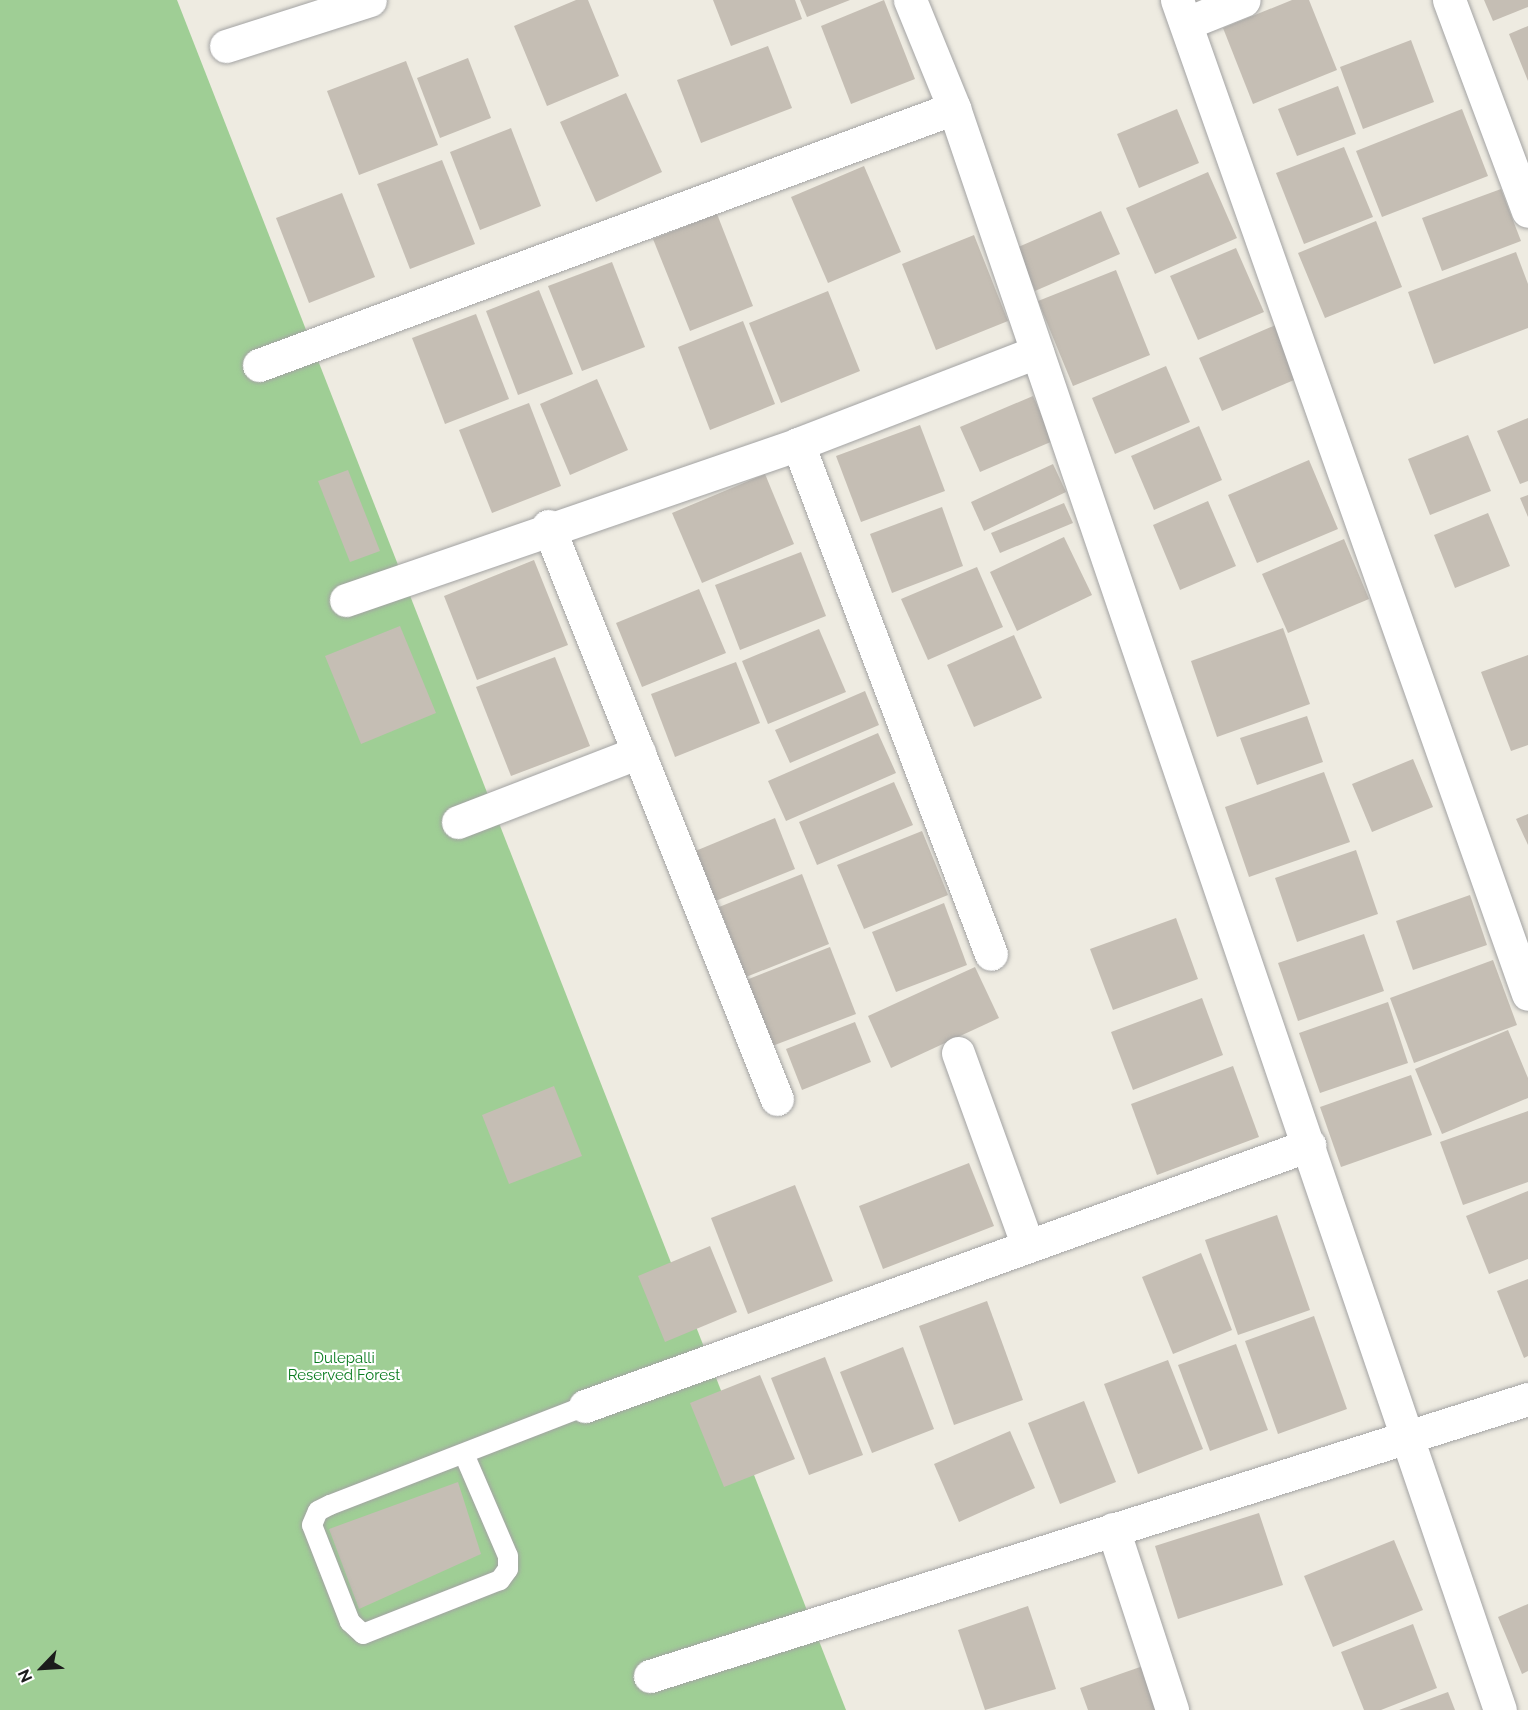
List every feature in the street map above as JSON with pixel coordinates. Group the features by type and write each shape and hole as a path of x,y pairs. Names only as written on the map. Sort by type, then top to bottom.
{"street":[{"path":"226,46 370,0"},
{"path":"910,0 954,108 1500,1710"},
{"path":"1244,0 1182,11 1528,994"},
{"path":"1449,0 1519,156 1528,211"},
{"path":"259,365 954,108"},
{"path":"346,600 549,526 798,444 1037,352"},
{"path":"798,444 991,954"},
{"path":"549,526 777,1099"},
{"path":"458,822 639,752"},
{"path":"958,1053 1028,1246"},
{"path":"585,1406 1309,1145"},
{"path":"650,1676 1528,1398"},
{"path":"1113,1529 1172,1710"}],"lane":[{"path":"464,1454 508,1556 508,1569 500,1580 363,1634 350,1622 312,1525 318,1511 585,1406"}],"green space":[{"name":"Dulepalli Reserved Forest","path":"0,0 177,0 846,1710 0,1710"}],"building":[{"path":"576,0 588,0 619,76 547,106 514,26"},
{"path":"713,0 795,0 802,19 731,46"},
{"path":"800,0 850,0 807,17"},
{"path":"884,0 915,79 851,104 821,26"},
{"path":"1292,0 1309,0 1337,70 1253,104 1223,28"},
{"path":"1484,0 1528,0 1528,7 1493,21"},
{"path":"1528,26 1528,81 1509,34"},
{"path":"1411,40 1434,102 1363,129 1340,67"},
{"path":"768,46 792,108 701,143 677,80"},
{"path":"468,58 491,118 440,138 417,78"},
{"path":"406,61 438,145 359,175 327,91"},
{"path":"1338,86 1356,134 1297,156 1278,109"},
{"path":"626,93 662,172 596,202 560,122"},
{"path":"1177,109 1199,163 1139,188 1117,134"},
{"path":"1462,109 1488,176 1382,217 1356,151"},
{"path":"511,128 541,206 480,230 450,152"},
{"path":"1344,147 1373,217 1304,244 1276,173"},
{"path":"442,160 475,244 410,269 377,184"},
{"path":"864,166 901,252 828,283 791,197"},
{"path":"1208,172 1237,238 1155,274 1126,208"},
{"path":"1501,189 1521,241 1442,271 1422,218"},
{"path":"342,193 375,277 309,303 276,218"},
{"path":"1101,211 1120,254 1035,291 1016,248"},
{"path":"717,214 753,306 690,331 653,239"},
{"path":"1376,221 1402,287 1325,318 1298,253"},
{"path":"974,235 1008,321 936,350 902,264"},
{"path":"1236,248 1264,312 1198,340 1170,276"},
{"path":"1516,252 1528,284 1528,328 1434,364 1408,292"},
{"path":"612,262 645,347 582,371 548,286"},
{"path":"1116,270 1150,355 1073,386 1038,301"},
{"path":"539,290 573,374 518,395 486,311"},
{"path":"828,291 860,371 781,403 749,323"},
{"path":"476,314 509,399 445,424 412,338"},
{"path":"743,321 775,404 710,430 678,347"},
{"path":"1278,324 1301,377 1222,411 1199,358"},
{"path":"1166,366 1190,422 1115,454 1092,398"},
{"path":"597,379 628,450 570,475 540,404"},
{"path":"1033,396 1053,441 980,472 960,427"},
{"path":"529,403 561,486 492,513 459,430"},
{"path":"1528,418 1528,481 1520,484 1497,431"},
{"path":"920,425 945,491 861,522 836,456"},
{"path":"1199,426 1222,480 1154,510 1131,456"},
{"path":"1468,435 1491,491 1430,515 1408,459"},
{"path":"1309,460 1338,529 1257,563 1228,495"},
{"path":"1053,464 1066,492 984,531 971,502"},
{"path":"348,470 380,551 350,562 318,481"},
{"path":"765,474 794,544 702,583 672,513"},
{"path":"1528,495 1528,517 1520,498"},
{"path":"1208,501 1236,566 1180,590 1153,525"},
{"path":"1064,503 1073,523 1000,553 991,533"},
{"path":"942,507 963,566 892,593 870,534"},
{"path":"1488,513 1510,566 1455,588 1434,535"},
{"path":"1064,537 1092,595 1017,631 990,572"},
{"path":"1344,539 1369,599 1288,633 1262,574"},
{"path":"801,552 826,616 740,650 715,585"},
{"path":"534,560 568,645 477,680 444,596"},
{"path":"977,567 1003,627 928,660 901,599"},
{"path":"699,589 726,653 642,687 616,623"},
{"path":"400,626 436,713 361,744 325,656"},
{"path":"1283,628 1310,704 1217,737 1191,661"},
{"path":"819,629 846,692 768,724 742,661"},
{"path":"1014,635 1042,698 974,727 947,665"},
{"path":"1528,655 1528,745 1511,751 1481,672"},
{"path":"555,657 590,746 511,776 476,687"},
{"path":"736,662 760,723 675,757 651,694"},
{"path":"865,691 879,725 790,763 775,730"},
{"path":"1307,716 1323,762 1257,785 1240,738"},
{"path":"878,733 896,773 786,821 768,781"},
{"path":"1413,759 1433,807 1372,832 1352,784"},
{"path":"1324,772 1350,842 1249,877 1225,807"},
{"path":"894,782 913,825 817,865 799,822"},
{"path":"1528,814 1528,845 1516,819"},
{"path":"775,818 795,869 713,902 693,852"},
{"path":"922,831 948,895 864,929 837,865"},
{"path":"1356,850 1378,914 1297,942 1275,878"},
{"path":"802,874 829,944 746,977 719,907"},
{"path":"1470,895 1487,945 1413,970 1396,921"},
{"path":"944,903 967,965 896,992 872,932"},
{"path":"1176,918 1198,979 1113,1010 1090,949"},
{"path":"1364,934 1384,991 1298,1021 1278,963"},
{"path":"830,947 856,1014 767,1048 741,982"},
{"path":"1493,960 1517,1025 1414,1063 1390,998"},
{"path":"975,967 999,1018 891,1068 868,1016"},
{"path":"1202,998 1223,1055 1133,1090 1111,1032"},
{"path":"1388,1002 1408,1063 1320,1093 1299,1033"},
{"path":"855,1022 871,1062 802,1090 786,1049"},
{"path":"1508,1030 1528,1078 1528,1098 1442,1134 1415,1069"},
{"path":"1233,1066 1259,1137 1157,1175 1131,1104"},
{"path":"1411,1075 1432,1135 1341,1167 1320,1107"},
{"path":"554,1086 582,1156 509,1184 482,1115"},
{"path":"1528,1111 1528,1182 1463,1205 1440,1142"},
{"path":"969,1163 994,1226 883,1269 859,1206"},
{"path":"795,1185 833,1281 748,1314 711,1218"},
{"path":"1528,1191 1528,1259 1489,1274 1466,1216"},
{"path":"1277,1215 1310,1310 1238,1335 1205,1240"},
{"path":"710,1246 737,1312 665,1342 638,1276"},
{"path":"1201,1253 1232,1330 1173,1354 1142,1277"},
{"path":"1528,1279 1528,1356 1524,1358 1497,1291"},
{"path":"987,1301 1023,1400 954,1425 919,1326"},
{"path":"1314,1316 1347,1409 1278,1434 1245,1341"},
{"path":"1236,1344 1268,1430 1210,1451 1178,1365"},
{"path":"903,1347 934,1429 872,1453 840,1372"},
{"path":"825,1357 863,1455 809,1475 771,1378"},
{"path":"1168,1360 1203,1449 1138,1474 1104,1384"},
{"path":"760,1375 795,1459 724,1487 690,1403"},
{"path":"1084,1401 1116,1482 1060,1504 1028,1423"},
{"path":"1010,1431 1035,1488 959,1522 934,1464"},
{"path":"458,1482 481,1554 359,1609 329,1529"},
{"path":"1259,1513 1283,1585 1178,1619 1155,1546"},
{"path":"1394,1540 1423,1610 1333,1647 1304,1576"},
{"path":"1528,1604 1528,1671 1522,1674 1498,1617"},
{"path":"1028,1606 1056,1689 985,1710 958,1630"},
{"path":"1413,1624 1437,1688 1381,1710 1364,1710 1341,1652"},
{"path":"1143,1666 1158,1710 1088,1710 1080,1688"},
{"path":"1448,1692 1455,1710 1399,1710"}]}
